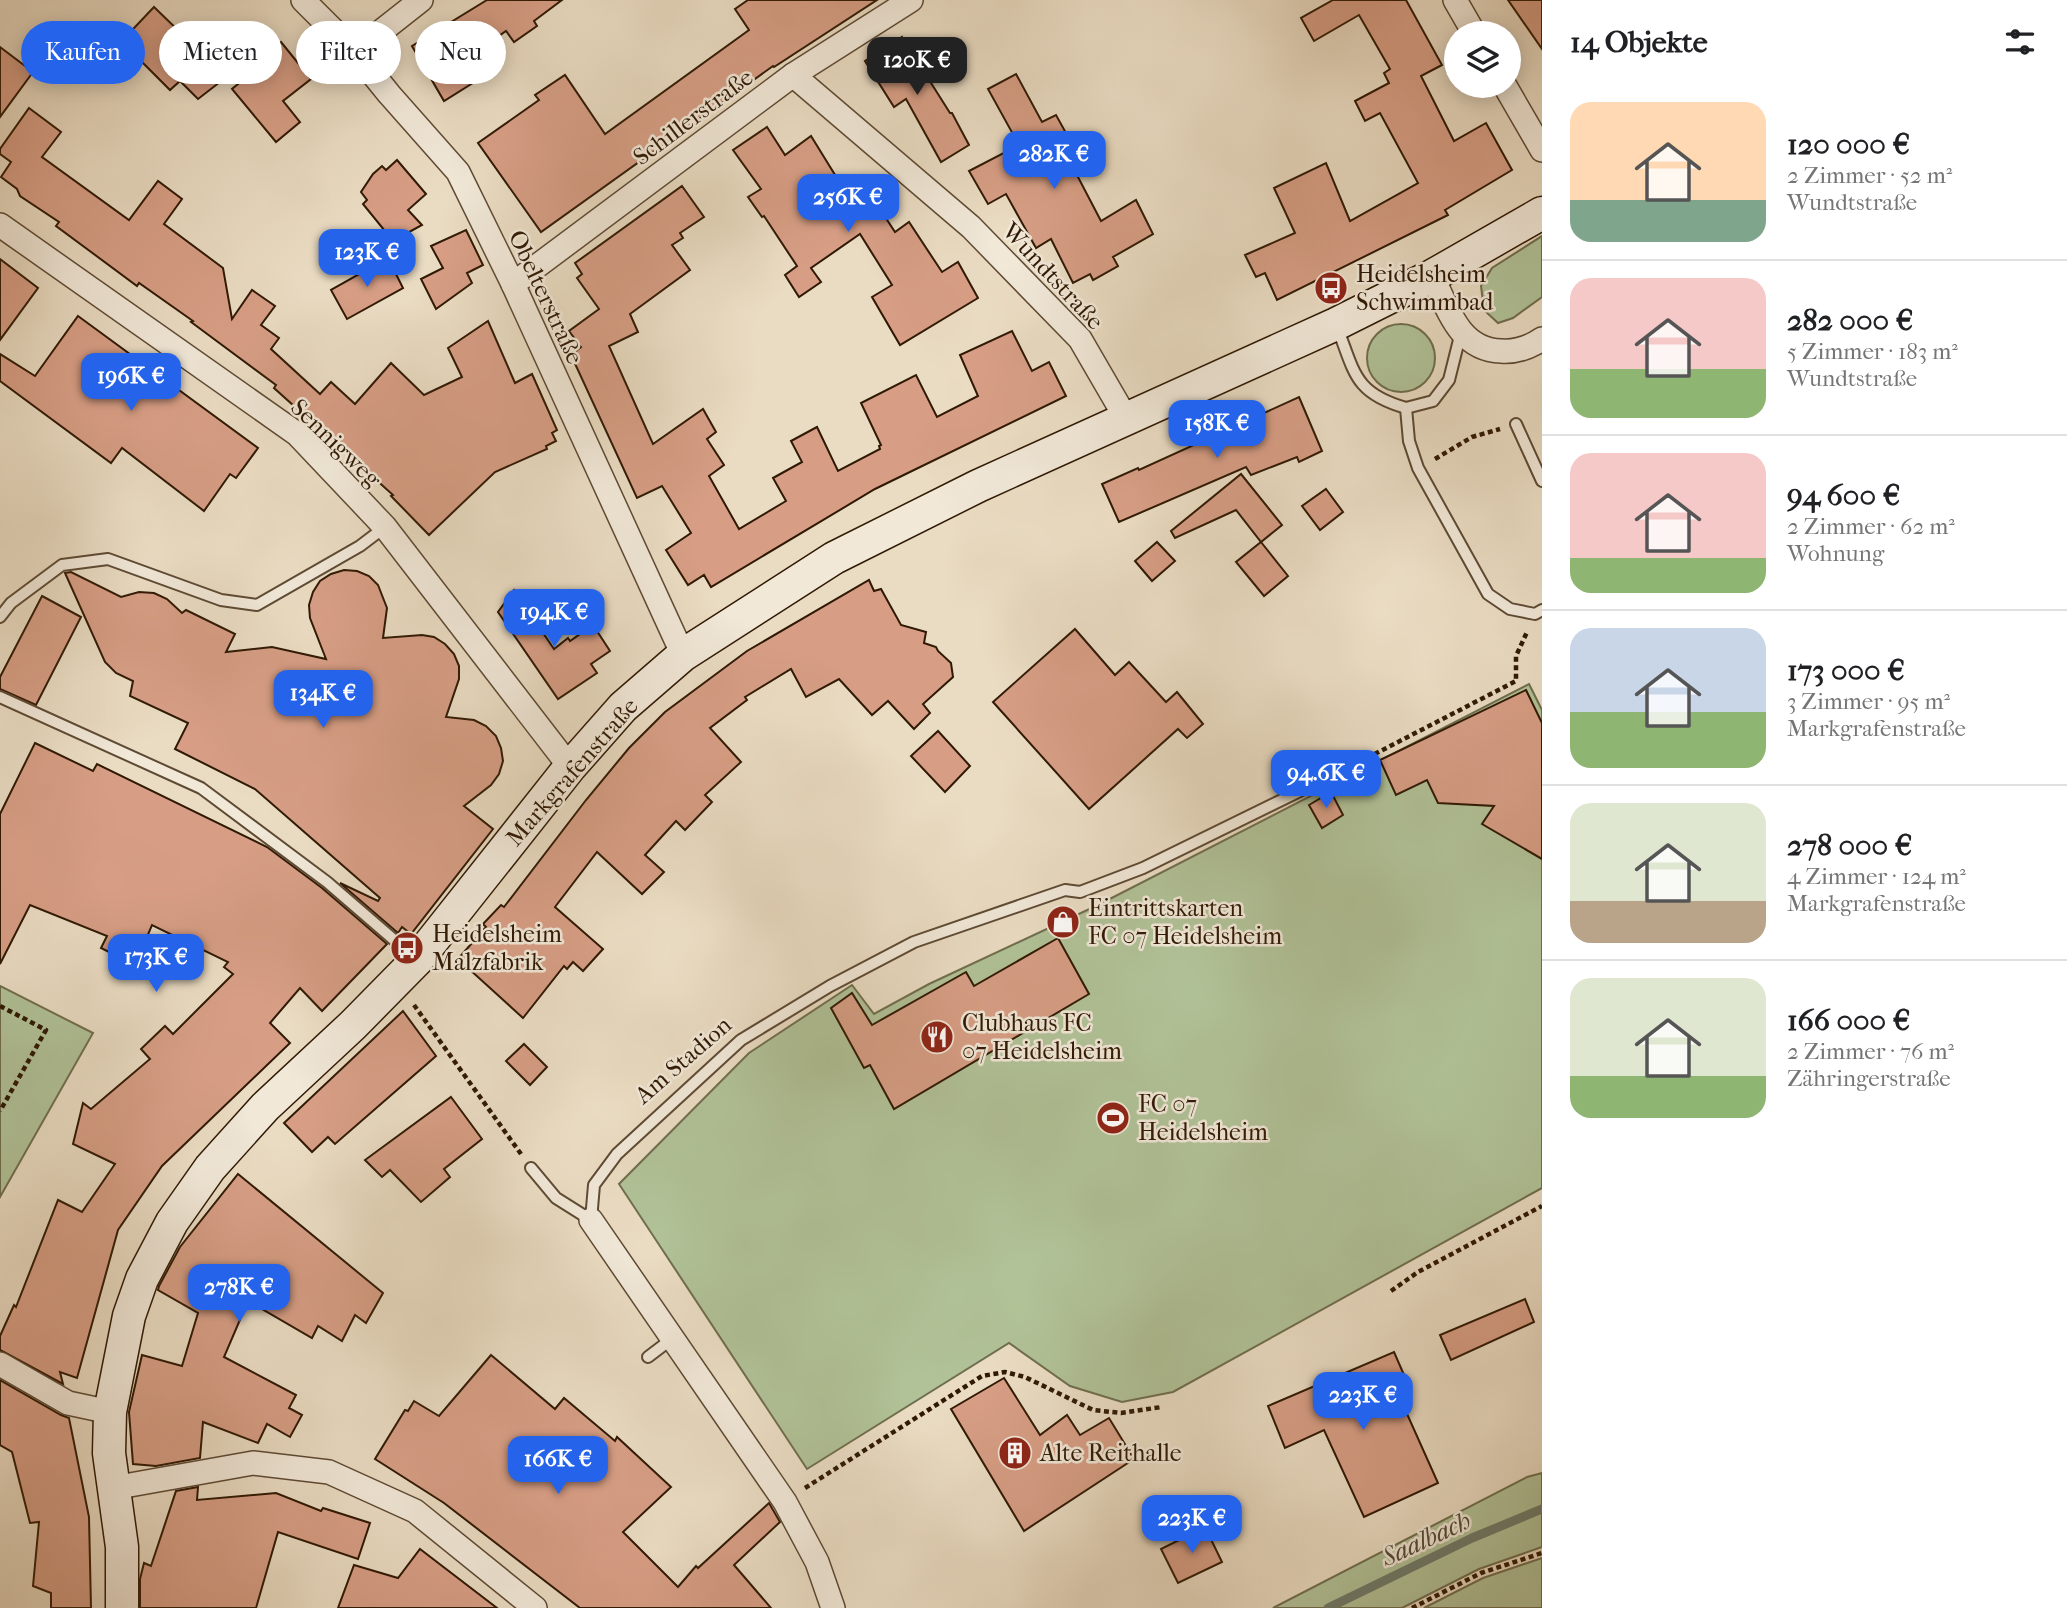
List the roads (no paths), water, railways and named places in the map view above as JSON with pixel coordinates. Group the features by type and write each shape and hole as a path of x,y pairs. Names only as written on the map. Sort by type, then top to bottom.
{"street":[{"name":"Obelterstraße","path":"303,0 324,21"},
{"path":"394,21 421,0"},
{"name":"Schillerstraße","path":"513,284 793,75 911,0"},
{"path":"1455,0 1467,21"},
{"name":"Wundtstraße","path":"793,75 971,227 1062,320 1080,339 1127,420"},
{"name":"Obelterstraße","path":"381,84 458,172 513,284 683,655"},
{"path":"1512,98 1542,150"},
{"name":"Markgrafenstraße","path":"122,1608 122,1547 109,1454 110,1412 129,1316 142,1279 172,1222 210,1168 265,1107 417,960 570,767 623,707 683,655 834,558 978,486 1336,324 1432,276 1542,213"},
{"name":"Sennigweg","path":"0,225 296,434 385,527 570,767"},
{"path":"1432,276 1461,332 1475,346 1492,351 1515,352 1542,340"},
{"path":"592,1220 785,1503 817,1562 833,1608"},
{"path":"0,1364 68,1403 110,1412"},
{"path":"113,1488 253,1463 329,1472 415,1511 535,1608"}],"lane":[{"path":"1336,324 1359,383 1383,401 1406,408 1433,401 1448,380 1461,332"},
{"path":"1406,408 1409,441 1418,468 1488,594 1510,608 1539,612"},
{"path":"1516,424 1542,481"},
{"path":"0,617 11,603 62,565 108,559 221,600 257,605 360,546 385,527"},
{"path":"0,697 201,788 327,882 417,960"},
{"name":"Am Stadion","path":"592,1220 594,1185 617,1154 741,1040 914,942 1065,890 1080,892 1143,868 1351,766"},
{"path":"531,1168 556,1198 592,1220"},
{"path":"648,1357 673,1338"}],"waterway":[{"name":"Saalbach","path":"1328,1608 1472,1538 1542,1509"}],"place":[{"name":"Heidelsheim Schwimmbad","path":"1331,288"},
{"name":"Eintrittskarten FC 07 Heidelsheim","path":"1063,922"},
{"name":"Heidelsheim Malzfabrik","path":"407,948"},
{"name":"Clubhaus FC 07 Heidelsheim","path":"937,1037"},
{"name":"FC 07 Heidelsheim","path":"1113,1118"},
{"name":"Alte Reithalle","path":"1015,1453"}]}
